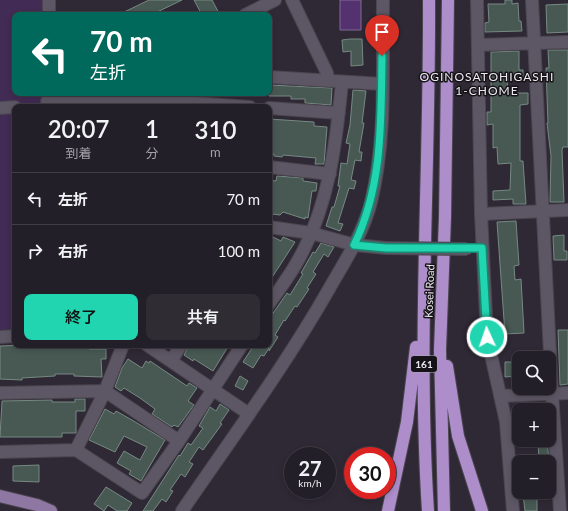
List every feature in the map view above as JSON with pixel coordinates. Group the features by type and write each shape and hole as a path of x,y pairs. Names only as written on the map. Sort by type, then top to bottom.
{"highway":[{"name":"Kosei Road","path":"428,511 424,412 425,218 429,0"},
{"name":"Kosei Road","path":"444,511 440,350 445,217 448,0"},
{"path":"445,217 448,371 458,436 482,511"},
{"path":"388,511 408,422 413,388 425,218"}],"main road":[{"path":"0,496 37,505 51,511"}],"street":[{"path":"49,0 49,12"},
{"path":"251,12 275,0"},
{"path":"292,0 327,73 328,80"},
{"path":"182,511 306,330 354,245 364,224 372,195 381,137 383,0"},
{"path":"477,0 482,248 487,337 506,422 513,511"},
{"path":"532,0 550,351"},
{"path":"479,45 568,42"},
{"path":"272,77 382,84"},
{"path":"272,300 296,264 311,234 330,174 342,82"},
{"path":"47,100 165,104"},
{"path":"0,108 12,108"},
{"path":"272,108 339,113"},
{"path":"272,167 330,174"},
{"path":"481,214 568,210"},
{"path":"272,228 311,234 354,245 386,248 482,248"},
{"path":"0,337 12,336"},
{"path":"76,450 105,391 123,348"},
{"path":"152,348 248,414"},
{"path":"171,361 178,348"},
{"path":"0,452 76,450 142,493 179,441 240,348"},
{"path":"0,393 105,391 179,441"},
{"path":"556,393 568,393"},
{"path":"500,396 517,395"},
{"path":"552,395 560,511"}],"shaded area":[{"path":"0,0 56,0 56,12 12,12 12,96 41,96 41,104 12,104 12,329 0,330"},
{"path":"340,0 361,0 361,30 340,30"}],"building":[{"path":"149,0 182,0 157,12 124,12"},
{"path":"194,0 212,0 218,12 200,12"},
{"path":"505,0 512,0 512,4 518,3 519,21 521,21 522,31 485,32 485,23 489,22 488,4 505,4"},
{"path":"568,4 568,32 547,33 546,5"},
{"path":"362,39 363,65 351,66 351,51 343,52 342,40"},
{"path":"548,50 568,50 568,147 563,147 562,150 564,202 550,202 551,156 547,123 546,68 549,68"},
{"path":"519,51 519,70 523,70 523,79 507,80 508,93 528,93 528,104 520,105 520,161 523,161 526,204 513,204 513,199 493,200 493,191 510,190 511,163 498,164 497,147 493,148 493,124 487,125 487,112 491,112 491,52"},
{"path":"272,85 332,88 331,105 305,103 305,99 291,99 291,96 272,96"},
{"path":"353,90 366,91 362,123 364,123 359,152 362,152 361,161 355,160 351,180 356,181 354,189 349,188 338,223 343,224 340,231 326,226 332,207 334,207 340,186 338,186 341,163 347,164 350,144 346,143 350,125"},
{"path":"272,119 314,122 314,126 327,127 324,164 315,164 316,158 283,155 282,157 274,156 274,154 272,154"},
{"path":"277,176 303,178 303,181 317,183 316,191 312,191 308,218 305,217 305,219 283,212 280,215 272,214 272,180 276,181"},
{"path":"516,221 519,265 514,266 515,280 521,279 524,333 505,334 497,222"},
{"path":"564,235 564,251 567,251 567,260 554,260 553,236"},
{"path":"272,236 281,241 283,237 295,242 272,277"},
{"path":"321,243 334,247 328,257 324,254 313,272 316,274 307,288 309,289 297,307 295,306 285,321 284,320 275,335 278,337 272,346 272,315 287,293 290,295 303,274 301,273 313,252 315,253"},
{"path":"503,330 504,343 497,343 496,331"},
{"path":"558,330 568,330 568,384 560,385"},
{"path":"0,346 12,346 12,348 106,349 106,359 101,359 102,377 74,376 74,374 55,374 55,376 22,378 22,380 0,379"},
{"path":"188,348 227,348 213,371 194,359 193,361 184,355"},
{"path":"252,348 269,348 264,356 261,355 253,368 243,362"},
{"path":"128,359 142,368 146,361 149,363 150,361 187,386 189,383 197,388 188,401 194,405 178,427 174,425 172,427 152,414 155,409 140,398 124,388 121,391 115,387 122,368"},
{"path":"505,362 512,362 512,376 505,377"},
{"path":"240,376 248,381 243,390 235,386"},
{"path":"75,399 85,399 85,411 76,411 76,433 62,433 62,437 0,437 2,401 52,400 52,402 75,402"},
{"path":"220,404 229,410 220,423 222,424 203,450 199,447 189,462 193,464 185,477 181,474 170,490 173,491 166,502 162,499 153,511 143,511 179,455 180,456 188,443 191,445 203,428 199,426 210,407 216,411"},
{"path":"105,409 114,414 116,411 165,440 141,481 129,474 131,471 117,463 124,451 140,460 147,447 124,436 115,452 89,440"},
{"path":"538,447 548,447 548,455 539,455"},
{"path":"39,465 39,482 13,481 13,466"},
{"path":"106,487 132,503 127,511 117,511 108,505 104,511 94,504"},
{"path":"524,499 537,499 537,511 525,511"}],"district":[{"name":"OGINOSATOHIGASHI 1-CHOME","path":"487,83"}],"route":[{"path":"382,56 381,137 371,201 364,224 354,245 386,248 482,248 487,337"}]}
